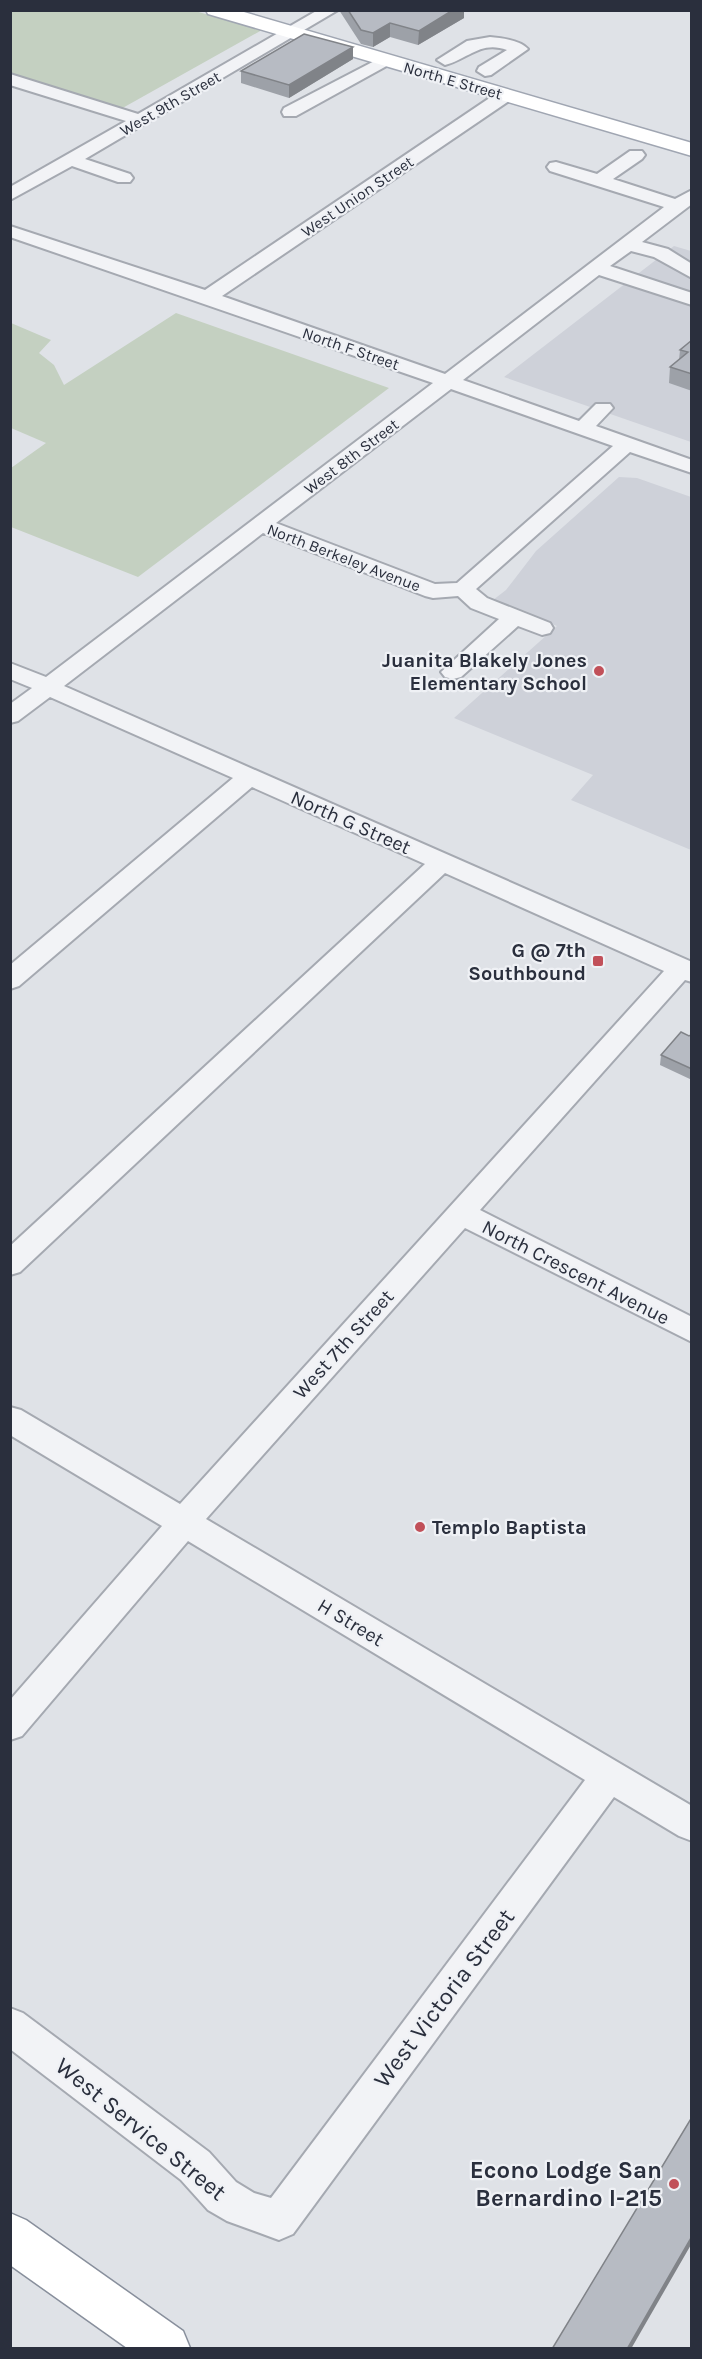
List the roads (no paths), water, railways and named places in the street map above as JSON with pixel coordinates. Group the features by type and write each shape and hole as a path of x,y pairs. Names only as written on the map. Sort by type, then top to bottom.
{"main road":[{"name":"North E Street","path":"215,10 692,150"},
{"name":"North E Street","path":"274,10 692,132"},
{"path":"10,2236 166,2349"}],"street":[{"name":"West 9th Street","path":"10,195 330,10"},
{"path":"445,60 471,44 501,41 520,49 485,71"},
{"path":"290,112 386,60"},
{"path":"10,79 141,120"},
{"name":"West Union Street","path":"207,297 506,95"},
{"path":"598,181 636,154"},
{"path":"71,160 124,178"},
{"path":"556,167 598,181 685,200"},
{"name":"West 8th Street","path":"10,716 685,200"},
{"name":"North F Street","path":"10,231 207,297 692,467"},
{"path":"17,251 36,240"},
{"path":"628,244 661,253 692,273"},
{"path":"596,268 692,299"},
{"path":"582,429 603,408"},
{"path":"542,628 479,603 463,589 626,445"},
{"name":"North Berkeley Avenue","path":"260,525 433,591 463,589"},
{"path":"453,672 514,618"},
{"name":"North G Street","path":"10,670 686,970"},
{"path":"10,980 249,777"},
{"path":"10,1264 442,862"},
{"name":"West 7th Street","path":"10,1725 184,1522 461,1213 686,970"},
{"name":"North Crescent Avenue","path":"461,1213 692,1330"},
{"name":"H Street","path":"10,1419 692,1825"},
{"name":"West Victoria Street","path":"279,2220 609,1776"},
{"name":"West Service Street","path":"10,2026 195,2166 212,2189 247,2211 279,2220"}],"place":[{"name":"Juanita Blakely Jones Elementary School","path":"599,671"},
{"name":"G @ 7th Southbound","path":"598,961"},
{"name":"Templo Baptista","path":"420,1527"},
{"name":"Econo Lodge San Bernardino I-215","path":"674,2184"}]}
